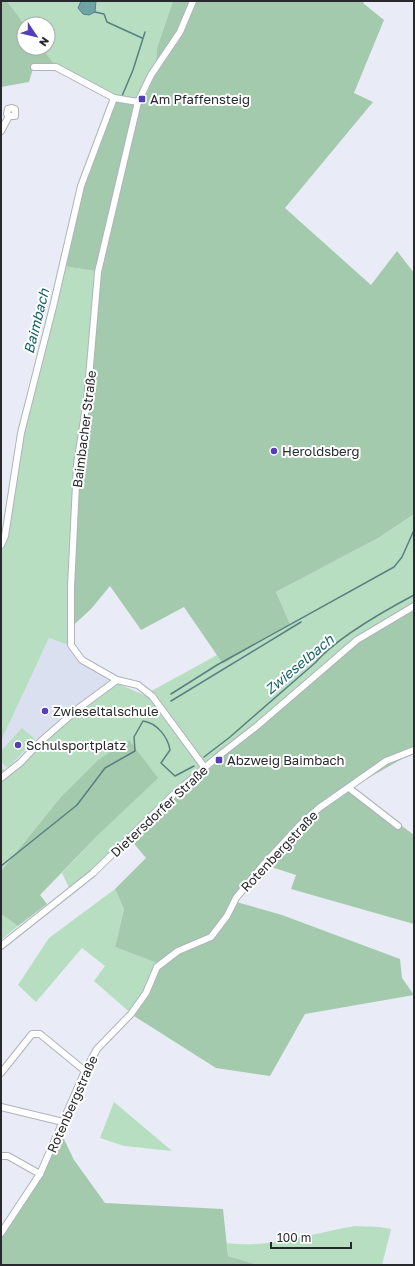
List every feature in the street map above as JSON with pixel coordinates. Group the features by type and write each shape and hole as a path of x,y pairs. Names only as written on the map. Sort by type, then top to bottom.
{"street":[{"name":"Baimbacher Straße","path":"193,1 180,32 151,75 138,102 98,272 87,401 77,464 71,587 71,645 82,660 117,680 138,685 152,696 205,768"},
{"path":"34,67 56,67 114,98 138,102"},
{"path":"1,545 5,536 20,433 51,314 81,186 114,98"},
{"path":"1,131 9,116"},
{"name":"Dietersdorfer Straße","path":"1,946 93,873 173,795 257,726 356,640 414,606"},
{"path":"1,778 20,763 40,742 73,714 117,680"},
{"name":"Rotenbergstraße","path":"1,1233 40,1174 84,1071 97,1049 131,1014 146,993 157,967 178,951 211,937 227,916 236,898 279,847 319,808 386,761 414,750"},
{"path":"349,788 398,826"},
{"path":"1,1073 32,1034 40,1034 84,1071"},
{"path":"1,1107 63,1122"},
{"path":"1,1156 8,1156 40,1174"}],"shaded area":[{"name":"Zwieseltalschule","path":"49,638 68,645 80,660 112,681 8,773 1,767 1,741"}],"green space":[{"path":"1,1 7,1 18,16 16,16 16,56 48,56 55,65 34,65 29,82 1,87"},
{"path":"7,1 173,1 157,48 155,75 142,104 114,100 55,65 48,56 56,56 56,16 18,16"},
{"path":"173,1 365,1 363,3 384,20 354,93 373,102 285,208 371,285 397,251 414,273 414,514 380,537 276,592 290,624 223,664 184,607 141,630 110,586 91,609 67,631 77,529 80,465 90,399 101,272 63,266 82,186 114,100 142,104 155,75 157,48"},
{"path":"63,266 101,272 90,399 80,465 77,529 67,631 68,645 49,638 1,741 1,550 11,511 19,434"},
{"path":"414,514 414,610 356,644 174,799 131,840 71,892 62,873 100,833 60,798 1,871 1,767 8,773 112,681 144,695 217,655 223,664 290,624 276,592 380,537"},
{"path":"414,610 414,752 351,788 414,835 414,924 291,889 296,875 262,864 233,901 282,915 400,959 402,978 414,995 305,1014 270,1076 216,1068 134,1016 149,994 157,963 115,947 124,909 115,889 146,858 131,840 174,799 356,644"},
{"name":"Schulsportplatz","path":"22,728 35,739 8,768 1,762 1,751"},
{"path":"129,740 158,778 100,833 40,895 47,904 18,926 1,914 1,871 60,798 98,760"},
{"path":"115,889 124,909 115,947 157,963 149,994 134,1016 94,981 105,966 82,948 36,1002 18,985 49,938"},
{"path":"1,914 18,926 1,940"},
{"path":"114,1102 172,1151 124,1146 100,1138"},
{"path":"61,1133 74,1160 105,1203 223,1209 228,1256 259,1265 1,1265 1,1238 44,1172"},
{"path":"355,1226 391,1229 382,1265 259,1265 228,1256 227,1243 259,1244 275,1242"}],"water":[{"path":"81,1 96,1 95,12 89,15 83,14 78,8"}],"waterway":[{"path":"95,12 104,14 107,22 142,38"},
{"name":"Baimbach","path":"122,96 133,70 145,32"},
{"path":"171,694 217,665 394,567 402,557 414,530"},
{"name":"Zwieselbach","path":"204,757 230,737 335,644 375,617 414,595"},
{"path":"171,701 301,622"},
{"name":"Zwieselbach","path":"1,866 77,805 105,768 135,751 134,737 143,721 148,722 161,731 167,740 170,750 161,763 175,776 194,766"}],"place":[{"name":"Am Pfaffensteig","path":"142,99"},
{"name":"Heroldsberg","path":"274,451"},
{"name":"Zwieseltalschule","path":"45,711"},
{"name":"Schulsportplatz","path":"18,745"},
{"name":"Abzweig Baimbach","path":"219,760"}]}
